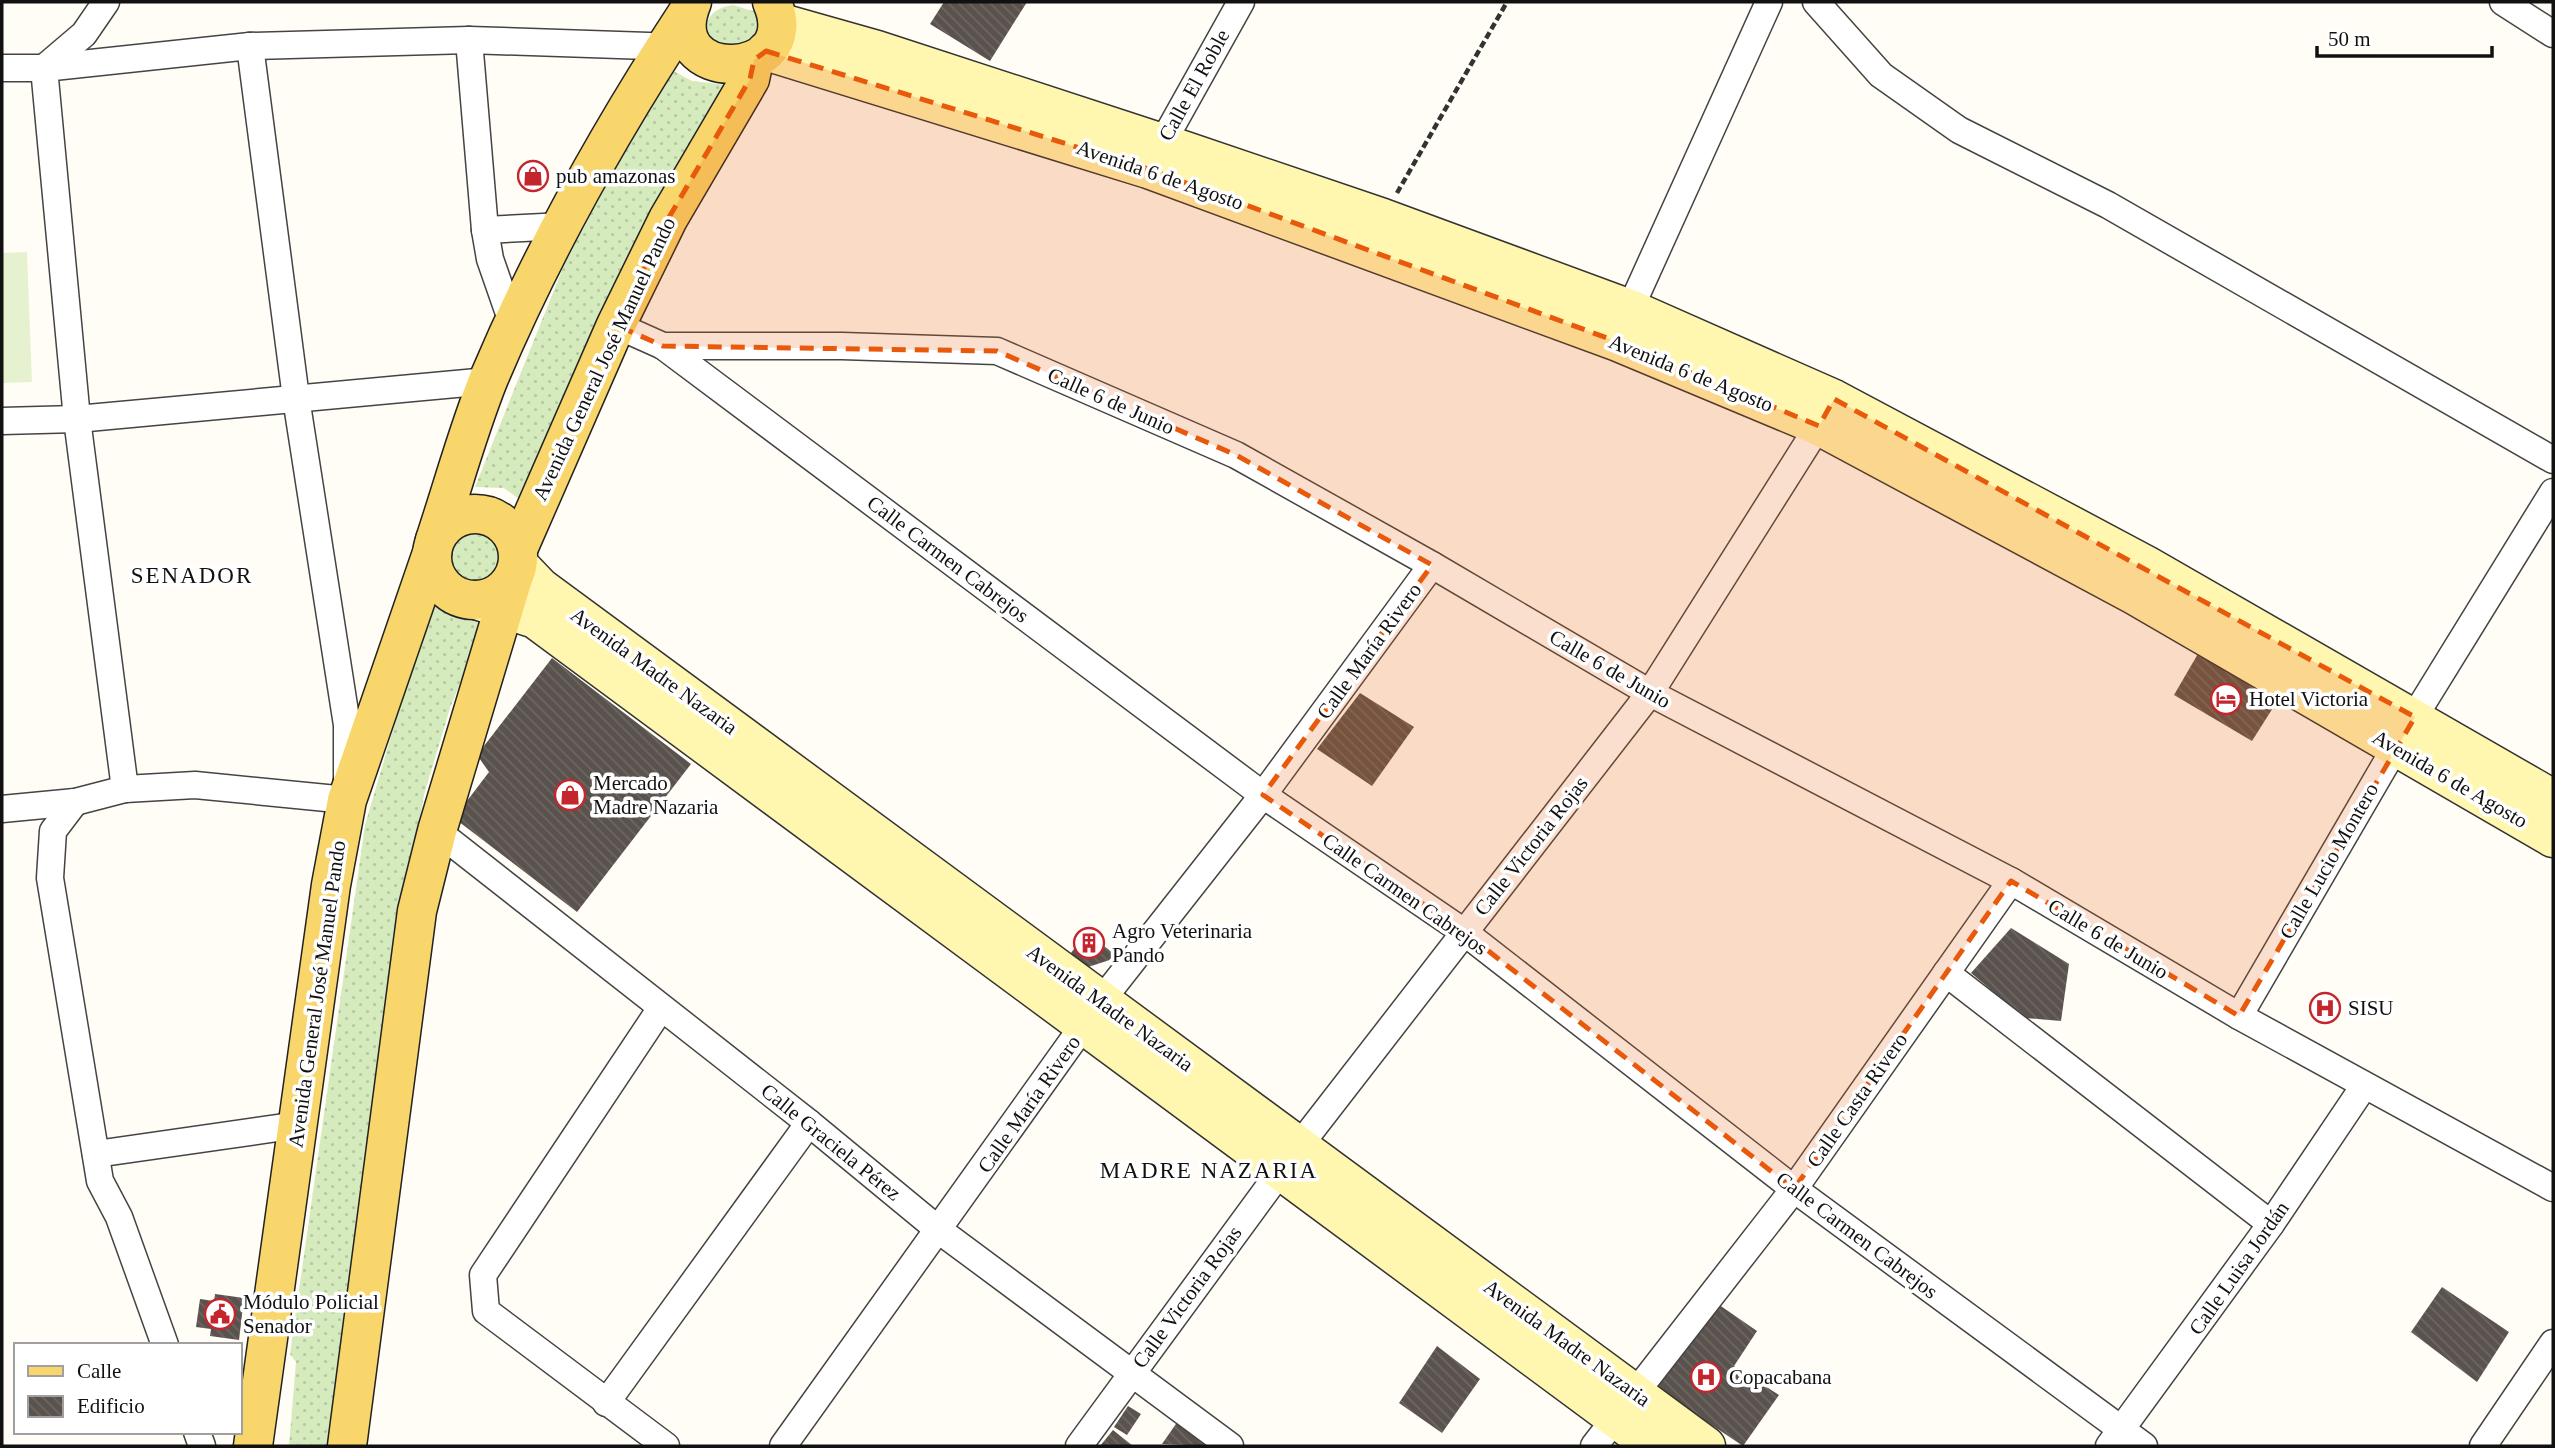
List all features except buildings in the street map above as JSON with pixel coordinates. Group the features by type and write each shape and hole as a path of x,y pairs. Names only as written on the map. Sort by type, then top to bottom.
{"main road":[{"name":"Avenida General José Manuel Pando","path":"253,1446 331,885 347,800 488,381 589,173 682,48 690,7"},
{"name":"Avenida 6 de Agosto","path":"772,27 877,50 1155,156 1618,342 1827,412"},
{"name":"Avenida General José Manuel Pando","path":"347,1446 417,911 506,580 616,325 668,219 750,79 772,27"},
{"path":"682,48 729,66 772,27"},
{"name":"Avenida 6 de Agosto","path":"1155,156 1383,218 1630,309 1827,412 2136,596 2405,732 2553,799"},
{"path":"477,513 503,523 506,580 461,598 448,591 438,579 433,546 452,520 477,513"},
{"name":"Avenida Madre Nazaria","path":"506,580 535,619 1093,1013 1290,1158 1615,1419 1653,1446"},
{"name":"Avenida 6 de Agosto","path":"2405,732 2553,838"},
{"name":"Avenida Madre Nazaria","path":"1615,1419 1706,1446"}],"street":[{"path":"44,68 84,34 106,2"},
{"name":"Calle El Roble","path":"1155,156 1241,2"},
{"path":"1630,309 1769,2"},
{"path":"1816,2 1881,75 1959,130 2108,205 2553,460"},
{"path":"2503,2 2553,34"},
{"path":"2,68 44,68 250,46 469,40 682,48"},
{"path":"469,40 485,230 490,259 513,325"},
{"path":"2,809 75,802 124,789 195,785 347,800 347,725 296,398 250,46"},
{"path":"44,68 77,419 124,789"},
{"path":"485,230 563,226"},
{"name":"Calle 6 de Junio","path":"616,325 663,346 842,346 998,351 1236,455 1432,565 1650,693 2011,881 2239,1016 2553,1188"},
{"name":"Calle Carmen Cabrejos","path":"663,346 1263,795 1464,932 2115,1439 2144,1446"},
{"path":"2,421 77,419 488,381"},
{"name":"Calle Victoria Rojas","path":"1079,1446 1290,1158 1650,693 1827,412"},
{"name":"Calle Lucio Montero","path":"2239,1016 2405,732 2553,492"},
{"name":"Calle María Rivero","path":"783,1446 940,1231 1093,1013 1263,795 1432,565"},
{"path":"75,802 53,831 50,877 100,1181 119,1217 164,1343"},
{"name":"Calle Graciela Pérez","path":"437,831 809,1123 940,1231 1230,1446"},
{"name":"Calle Casta Rivero","path":"1615,1419 1794,1189 2011,881"},
{"path":"1947,973 2271,1224"},
{"path":"661,1008 483,1275 486,1311 606,1404 666,1446"},
{"name":"Calle Luisa Jordán","path":"2115,1439 2271,1224 2364,1086"},
{"path":"606,1404 809,1123"},
{"path":"96,1154 298,1125"},
{"path":"2483,1446 2553,1343"}],"path":[{"path":"1383,218 1507,2"}],"highlighted area":[{"path":"766,51 1148,169 1618,342 1819,426 1834,399 2415,717 2239,1016 2011,881 1794,1189 1464,932 1263,795 1432,565 1236,455 997,351 663,346 616,325 668,219 750,79 754,60"}],"green space":[{"path":"733,5 756,12 765,22 746,54 700,39 711,16 720,9"},
{"path":"668,68 692,81 727,85 523,502 504,488 475,487 565,263"},
{"path":"27,252 32,382 2,383 2,253"},
{"path":"473,532 490,540 498,557 490,574 473,582 456,574 448,557 456,540"},
{"path":"431,601 457,615 486,618 450,708 424,795 406,892 327,1446 289,1446 296,1362 290,1354 365,825"}],"place":[{"name":"pub amazonas","path":"533,176"},
{"name":"Hotel Victoria","path":"2226,699"},
{"name":"Mercado Madre Nazaria","path":"570,795"},
{"name":"Agro Veterinaria Pando","path":"1089,943"},
{"name":"SISU","path":"2325,1008"},
{"name":"Módulo Policial Senador","path":"220,1314"},
{"name":"Copacabana","path":"1706,1377"}],"district":[{"name":"SENADOR","path":"192,575"},
{"name":"MADRE NAZARIA","path":"1209,1170"}]}
